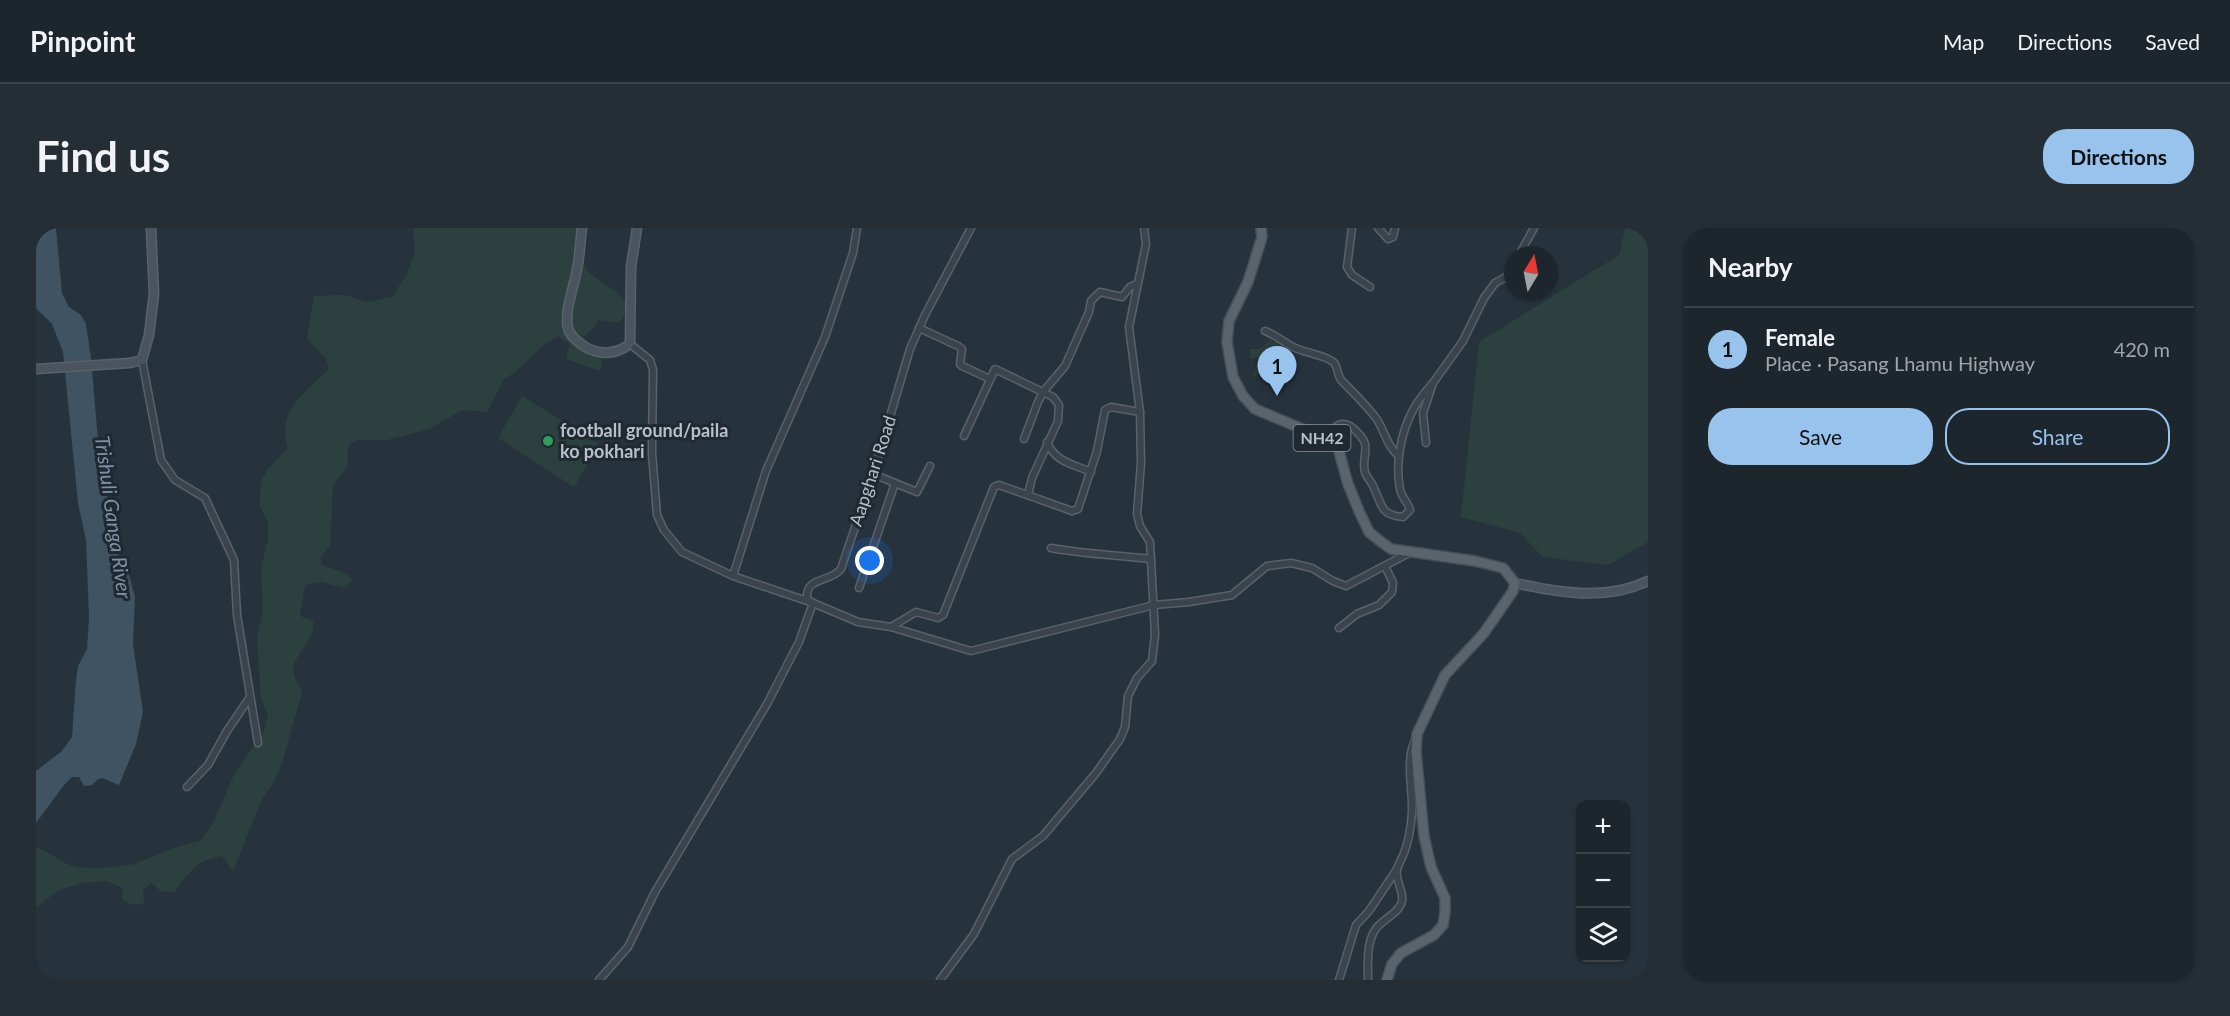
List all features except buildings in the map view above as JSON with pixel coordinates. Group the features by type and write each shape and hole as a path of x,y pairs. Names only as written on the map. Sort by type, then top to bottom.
{"main road":[{"name":"NH42","path":"1261,228 1262,237 1248,282 1229,321 1227,342 1233,377 1243,396 1255,409 1326,440 1338,448 1348,484 1369,532 1391,549 1475,561 1503,568 1515,583"},
{"path":"1388,980 1392,964 1401,954 1434,935 1443,925 1445,912 1445,898 1431,867 1424,836 1416,752 1417,734 1445,675 1484,633 1513,591 1515,583"}],"street":[{"path":"151,228 154,294 150,327 142,360 161,460 176,480 205,498 234,561 237,615 258,743"},
{"path":"582,228 578,267 566,318 568,330 572,336 594,351 609,353 622,350 630,344"},
{"path":"630,344 631,267 637,228"},
{"path":"733,576 766,471 825,337 853,254 857,228"},
{"name":"Aapghari Road","path":"813,603 807,599 807,590 813,582 834,576 841,569 873,474 910,349 971,228"},
{"path":"940,980 974,934 1012,859 1043,836 1089,782 1120,739 1125,727 1128,696 1137,678 1152,661 1155,645 1150,542 1140,526 1137,514 1141,463 1140,412 1129,327 1146,244 1144,228"},
{"path":"1352,228 1347,267 1352,275 1370,287"},
{"path":"1378,228 1388,239 1393,237 1395,228"},
{"path":"1524,246 1534,228"},
{"path":"1326,440 1332,429 1340,424 1349,425 1358,433 1365,442 1365,472 1381,507 1390,516 1403,517 1410,510 1409,503 1400,489 1400,456 1403,435 1413,409 1463,340 1484,298 1495,284 1504,278"},
{"path":"1024,439 1044,392 1065,366 1089,312 1091,301 1100,292 1122,297 1130,287 1137,284"},
{"path":"919,328 958,346 962,349 960,364 990,379"},
{"path":"1265,330 1292,347 1331,360 1336,366 1340,379 1351,388 1356,398 1375,417 1391,449 1400,456"},
{"path":"630,344 650,360 653,370 651,435 657,515 664,530 682,552 733,576 813,603 858,622 891,627 971,651 1007,640 1041,634 1063,626 1154,605 1189,602 1232,594 1267,566 1291,563 1312,568 1346,586 1410,552"},
{"path":"36,369 129,363 142,360"},
{"path":"964,436 995,369 1053,397 1059,405 1058,421 1032,478 1028,495"},
{"path":"1426,443 1423,413 1433,383"},
{"path":"891,627 916,612 938,618 943,615 994,487 999,485 1072,511 1078,509 1091,472 1105,411 1111,407 1140,412"},
{"path":"1047,442 1051,453 1061,461 1091,472"},
{"path":"873,474 917,492 930,466"},
{"path":"859,588 895,483"},
{"path":"1051,548 1151,559"},
{"path":"1339,628 1357,614 1379,605 1392,592 1393,584 1384,566"},
{"path":"1515,583 1577,595 1620,591 1648,581"},
{"path":"599,980 628,947 671,863 767,704 799,642 813,603"},
{"path":"187,787 208,765 226,731 251,697"},
{"path":"1339,980 1356,925 1369,911 1397,869 1405,851 1412,814 1410,751 1417,734"},
{"path":"1368,980 1369,947 1373,932 1383,920 1401,907 1403,898 1397,882 1397,869"}],"green space":[{"path":"413,228 590,228 584,232 581,247 584,264 593,276 614,290 626,303 624,316 619,323 598,320 594,328 583,337 603,356 600,371 566,359 570,344 558,336 504,379 487,412 462,410 430,429 387,440 357,440 349,444 348,465 333,485 330,545 321,557 322,565 348,574 352,581 345,588 322,582 305,585 300,616 313,621 313,629 311,637 295,661 295,676 302,692 282,763 275,780 261,801 233,871 222,856 199,864 174,893 161,891 151,883 143,890 144,904 133,905 122,899 123,888 106,881 83,883 59,890 36,907 36,847 72,866 90,868 122,866 200,841 213,824 234,775 264,731 268,716 261,698 257,638 263,611 261,568 268,540 268,523 260,506 261,481 268,469 288,448 285,435 289,413 302,395 329,369 326,359 307,338 314,296 345,295 366,302 392,297 406,276 415,252"},
{"path":"1625,228 1648,228 1648,542 1608,565 1543,557 1520,533 1461,517 1479,342 1547,300 1558,300 1558,293 1619,255"},
{"path":"1271,339 1273,343 1279,341 1280,345 1284,344 1285,347 1284,354 1277,363 1277,374 1262,370 1252,379 1258,360 1250,358 1250,349 1260,349"},
{"name":"football ground/paila ko pokhari","path":"522,396 599,444 574,487 498,438"}],"water":[{"path":"36,228 56,228 62,293 69,307 81,315 86,324 99,452 107,493 107,525 113,546 128,572 135,597 133,644 143,712 136,744 119,785 102,778 92,785 84,786 79,777 72,777 36,823 36,771 62,751 72,737 76,680 78,666 87,649 89,617 86,540 78,503 63,352 52,324 36,308"}],"place":[{"name":"Female","path":"1277,396"},
{"name":"football ground/paila ko pokhari","path":"548,441"}],"water label":[{"name":"Trishuli Ganga River","path":"113,517"}]}
